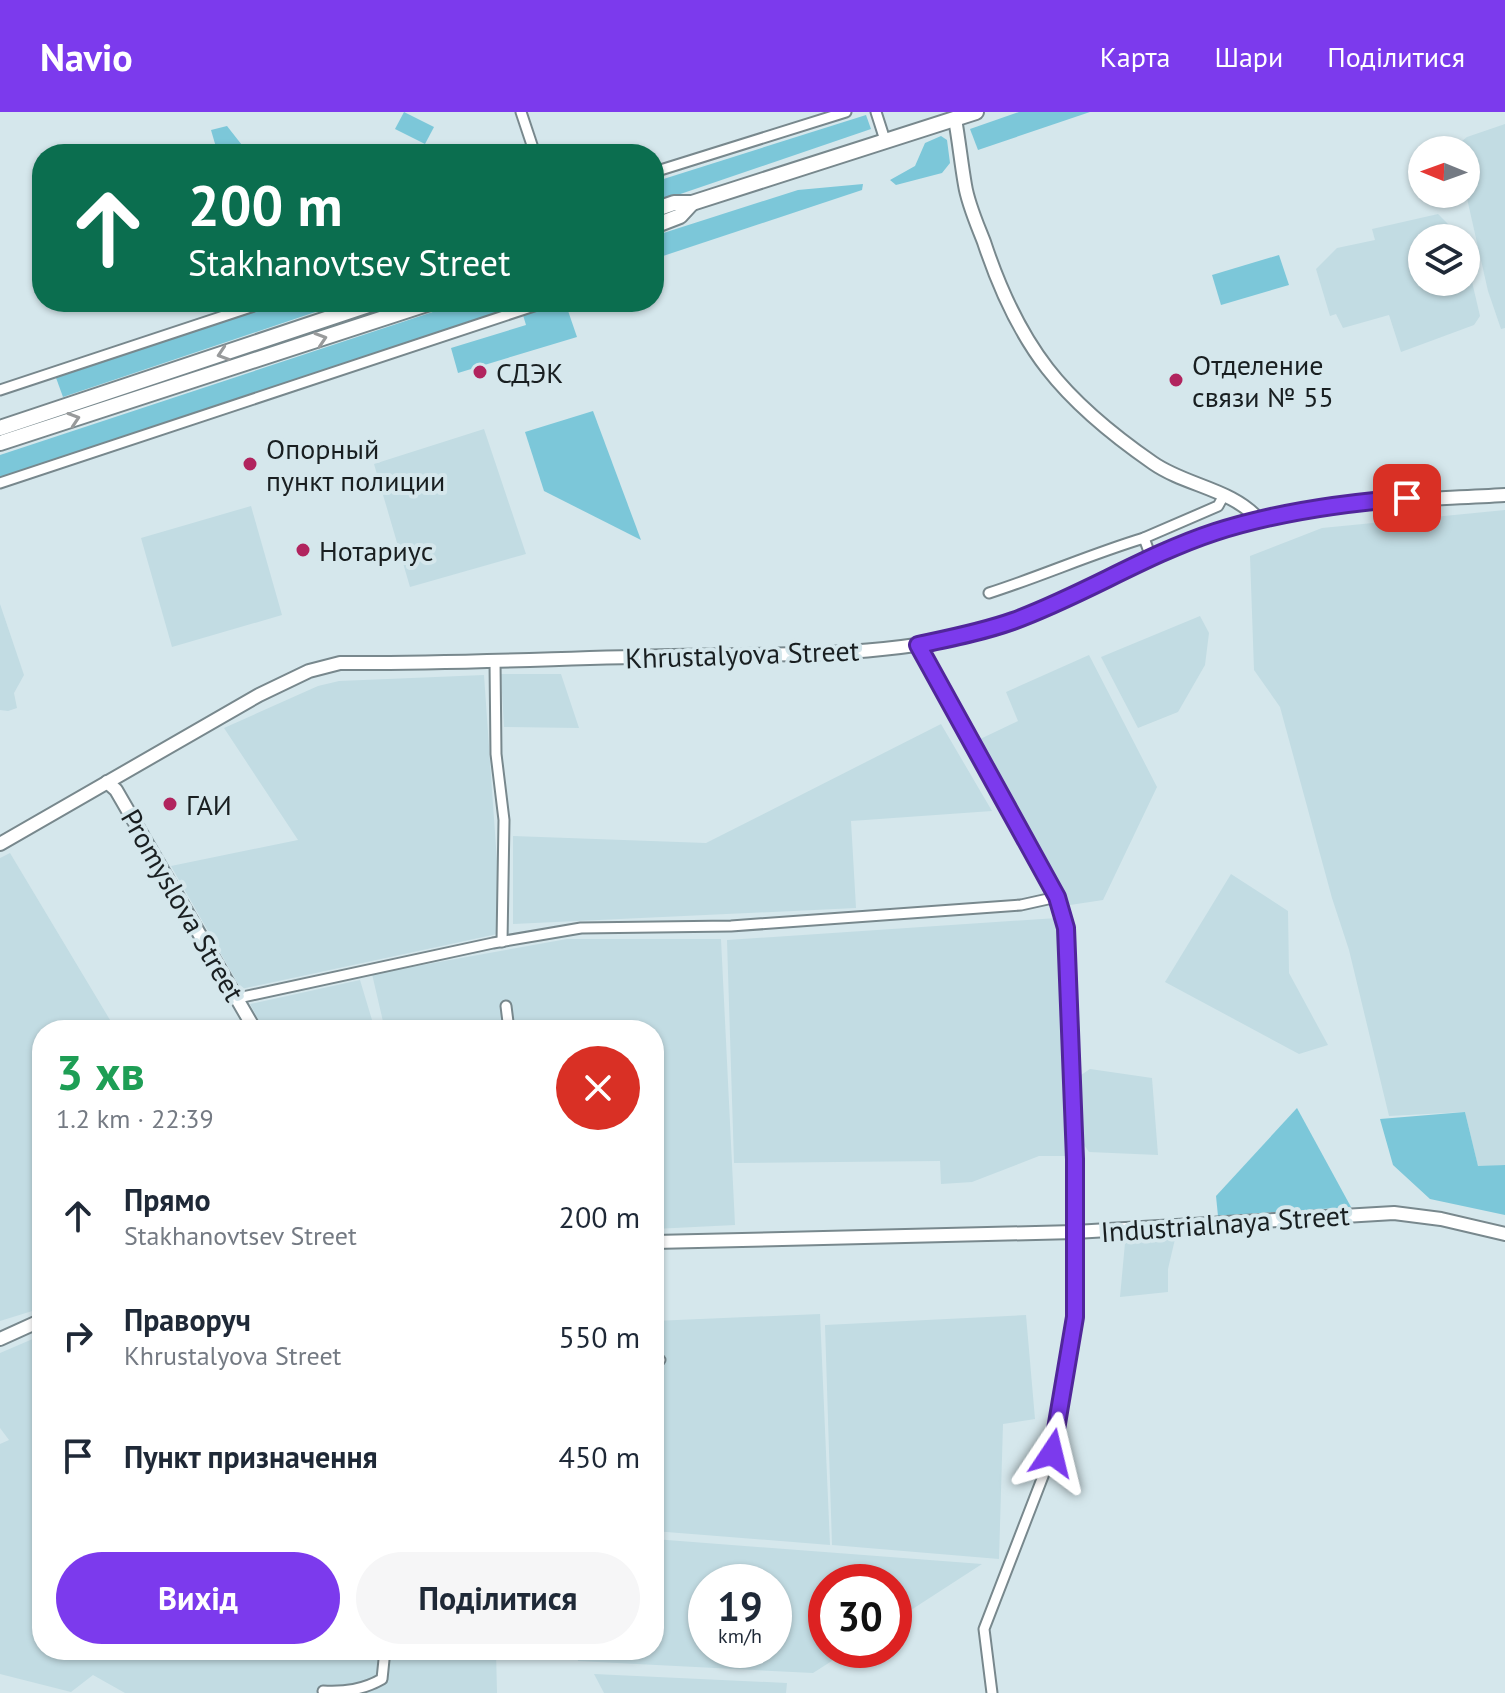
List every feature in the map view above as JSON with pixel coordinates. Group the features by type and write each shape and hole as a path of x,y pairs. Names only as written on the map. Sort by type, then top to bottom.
{"main road":[{"path":"664,206 692,203 954,116 976,112"},
{"path":"954,116 962,146 965,187 998,283 1021,334 1076,404 1112,435 1162,469 1250,509 1259,520"},
{"path":"664,222 680,216 692,203"},
{"path":"0,428 347,312"},
{"path":"0,443 402,312"},
{"name":"Khrustalyova Street","path":"0,844 248,701 309,671 340,663 875,650 918,645 975,634 1015,620 1151,557 1215,532 1259,520 1366,501 1505,495"},
{"name":"Promyslova Street","path":"107,782 250,1020"},
{"name":"Industrialnaya Street","path":"664,1242 1075,1232 1394,1213 1441,1219 1505,1234"},
{"path":"0,1339 32,1325"}],"street":[{"path":"521,112 532,144"},
{"path":"664,169 846,112"},
{"path":"876,112 885,140"},
{"path":"0,390 236,312"},
{"path":"0,483 516,312"},
{"path":"989,593 1072,566 1085,556 1144,538 1218,506 1224,495"},
{"path":"1144,538 1151,557"},
{"path":"918,645 1057,897 1066,928 1075,1317 1052,1453 984,1629 992,1693"},
{"path":"495,661 496,754 504,820 502,942"},
{"path":"238,998 581,928 731,926 1021,905 1057,897"},
{"path":"506,1006 508,1020"},
{"path":"323,1691 344,1692 368,1687 382,1679 384,1660"}],"shaded area":[{"path":"404,112 434,127 425,144 395,129"},
{"path":"1019,112 1090,112 978,150 970,129"},
{"path":"866,115 871,129 664,200 664,179"},
{"path":"1505,124 1505,328 1501,329 1480,256 1480,224 1473,224 1469,208 1480,208 1480,136 1470,136"},
{"path":"227,126 241,144 215,144 211,130"},
{"path":"941,136 947,140 950,163 942,173 896,185 890,180 915,166 925,143"},
{"path":"863,184 862,190 664,256 664,233 798,190"},
{"path":"1438,214 1448,224 1408,224 1408,296 1475,296 1480,316 1474,325 1401,352 1389,315 1343,328 1336,314 1330,316 1316,269 1337,248 1375,240 1372,229"},
{"path":"1279,255 1289,285 1221,305 1212,275"},
{"path":"248,312 315,312 63,397 55,375"},
{"path":"433,312 503,312 0,478 0,455"},
{"path":"568,312 577,337 458,373 451,348 526,325 523,315"},
{"path":"593,411 641,540 544,491 525,432"},
{"path":"484,429 526,554 410,587 374,464"},
{"path":"251,506 282,615 172,647 141,538"},
{"path":"1505,510 1505,1165 1478,1167 1465,1112 1389,1116 1349,950 1280,707 1254,670 1250,556 1322,528"},
{"path":"0,604 24,675 14,693 17,708 8,711 0,710"},
{"path":"1200,616 1209,633 1205,665 1178,712 1138,728 1101,657"},
{"path":"1089,655 1157,787 1103,900 1070,905 974,742 1018,721 1006,692"},
{"path":"501,674 561,674 579,728 504,727"},
{"path":"484,675 502,933 241,989 171,866 298,840 224,728 318,686 339,681"},
{"path":"941,724 992,811 851,821 856,908 513,924 513,836 706,843"},
{"path":"10,853 110,1020 32,1020 32,1311 0,1321 0,858"},
{"path":"1231,874 1288,911 1289,973 1328,1045 1299,1054 1165,982"},
{"path":"1057,918 1065,1156 1039,1156 972,1182 941,1184 940,1161 734,1163 727,940"},
{"path":"567,939 721,939 735,1225 664,1229 664,1020 383,1020 372,974"},
{"path":"360,980 372,1020 259,1020 250,1004"},
{"path":"1090,1069 1152,1078 1158,1155 1089,1152 1082,1142 1081,1075"},
{"path":"1297,1108 1351,1207 1218,1216 1216,1196"},
{"path":"1465,1112 1478,1166 1505,1165 1505,1215 1430,1199 1393,1165 1380,1119"},
{"path":"1175,1239 1168,1269 1168,1292 1120,1297 1125,1243"},
{"path":"820,1314 830,1545 664,1532 664,1321"},
{"path":"1026,1315 1035,1419 1003,1424 999,1559 832,1545 825,1325"},
{"path":"32,1339 32,1660 496,1660 497,1693 125,1693 93,1675 71,1692 0,1674 0,1444 9,1440 0,1428 0,1353"},
{"path":"664,1540 982,1564 912,1609 912,1564 808,1564 808,1668 821,1668 813,1673 715,1668 792,1668 792,1564 688,1564 688,1667 578,1661 664,1660"},
{"path":"594,1674 787,1683 786,1693 604,1693"}],"place":[{"name":"СДЭК","path":"480,372"},
{"name":"Отделение связи № 55","path":"1176,380"},
{"name":"Опорный пункт полиции","path":"250,464"},
{"name":"Нотариус","path":"303,550"},
{"name":"ГАИ","path":"170,804"}],"route":[{"path":"1052,1453 1075,1317 1075,1159 1066,928 1057,897 918,645 975,634 1015,620 1151,557 1215,532 1333,505 1407,498"}]}
